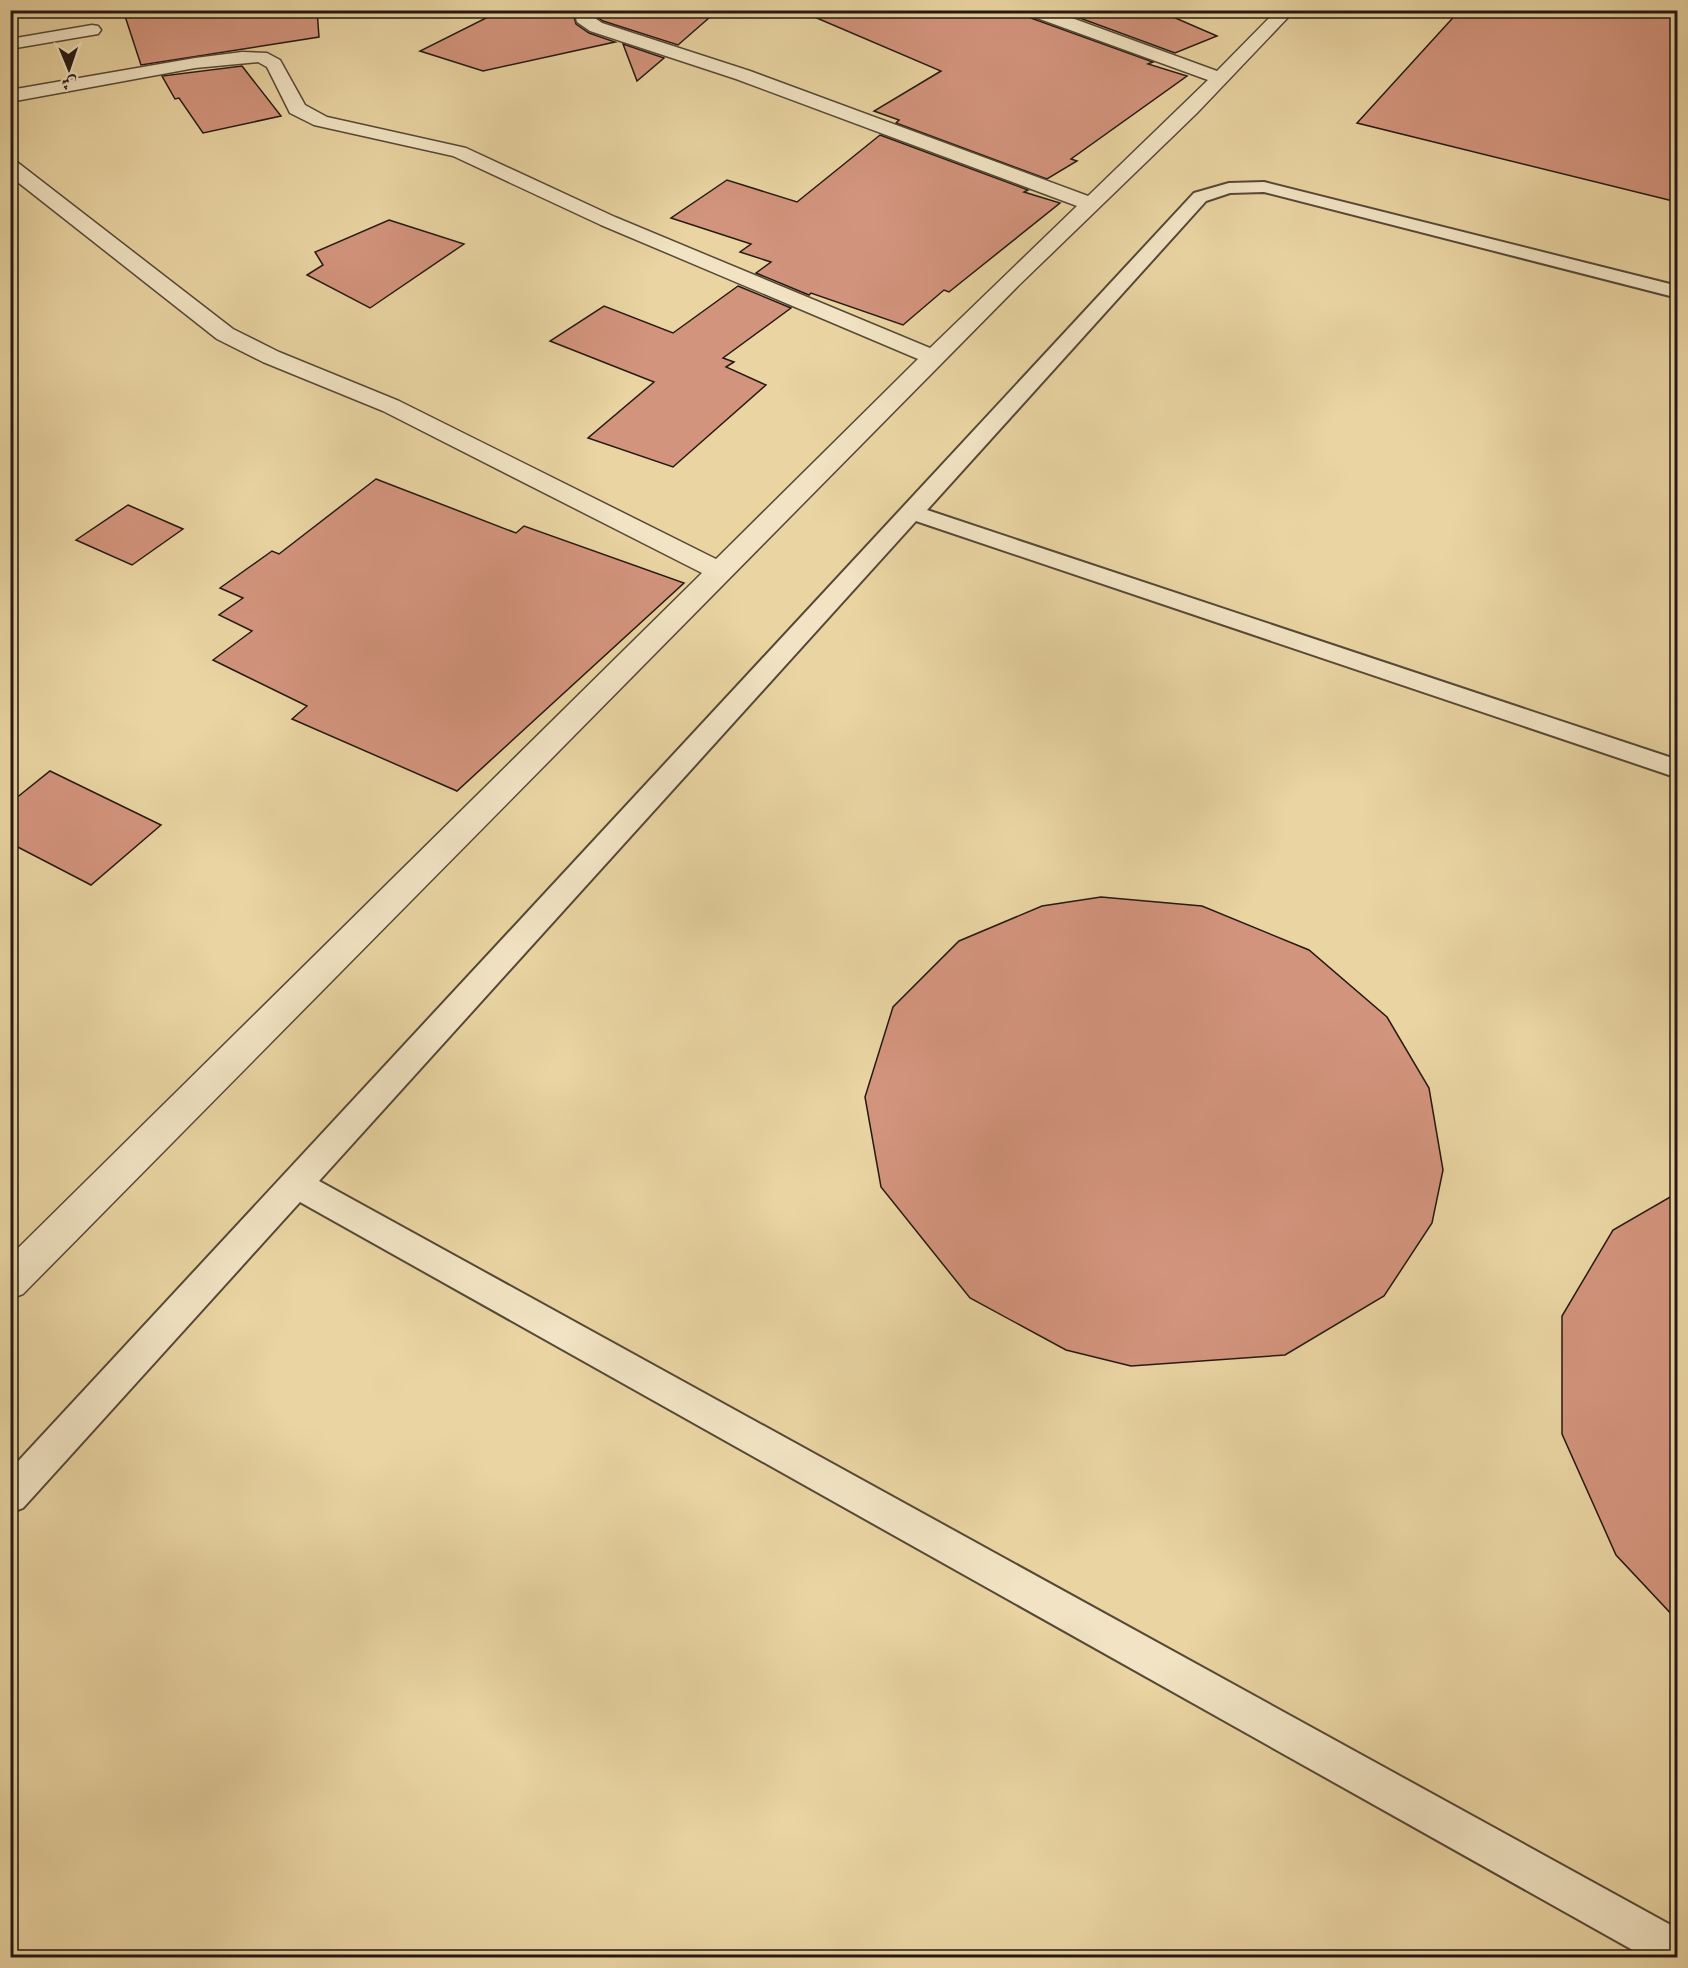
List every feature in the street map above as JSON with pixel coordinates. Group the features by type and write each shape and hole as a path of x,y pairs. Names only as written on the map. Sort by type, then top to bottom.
{"street":[{"path":"79,10 123,75"},
{"path":"583,10 583,18 596,27 743,75 1091,204"},
{"path":"1032,10 1220,78"},
{"path":"10,1282 935,357 1287,10"},
{"path":"10,44 92,30"},
{"path":"10,96 123,75 242,57 261,57 274,64 297,109 321,121 459,152 608,221 935,357"},
{"path":"10,115 39,91"},
{"path":"10,166 225,334 271,357 391,406 722,572"}],"lane":[{"path":"10,1496 1200,197 1229,188 1264,187 1677,292"},
{"path":"912,512 1677,769"},
{"path":"296,1184 1677,1952"}],"building":[{"path":"123,10 317,10 319,37 141,65"},
{"path":"502,10 572,10 576,24 589,33 615,42 483,71 420,51"},
{"path":"594,10 718,10 678,45 603,21 594,15"},
{"path":"798,10 1022,10 1025,16 1153,62 1148,64 1187,76 1071,159 1077,161 1047,179 896,123 899,120 874,111 941,71"},
{"path":"1058,10 1157,10 1217,36 1175,53"},
{"path":"1460,10 1677,10 1677,202 1357,123"},
{"path":"623,44 664,58 637,81"},
{"path":"242,66 281,116 203,133 179,98 175,99 162,76"},
{"path":"880,135 1028,190 1024,192 1060,203 949,292 944,290 903,325 811,293 809,295 756,273 771,262 740,252 751,244 671,218 727,180 797,202"},
{"path":"389,220 464,244 370,308 307,275 323,265 315,252"},
{"path":"738,286 791,308 723,358 734,362 726,367 766,385 673,467 588,438 654,382 550,341 604,306 673,333"},
{"path":"376,479 516,533 524,526 684,583 457,791 292,719 307,706 213,660 252,631 219,615 243,598 220,588 272,551 279,554"},
{"path":"128,505 183,529 132,565 76,540"},
{"path":"50,771 161,825 91,885 10,843 10,803"},
{"path":"1101,897 1202,906 1309,950 1387,1017 1429,1088 1443,1170 1432,1223 1384,1296 1285,1355 1131,1366 1066,1350 970,1298 881,1187 865,1097 893,1007 959,941 1042,906"},
{"path":"1677,1193 1677,1620 1616,1555 1562,1434 1562,1316 1613,1230"}]}
